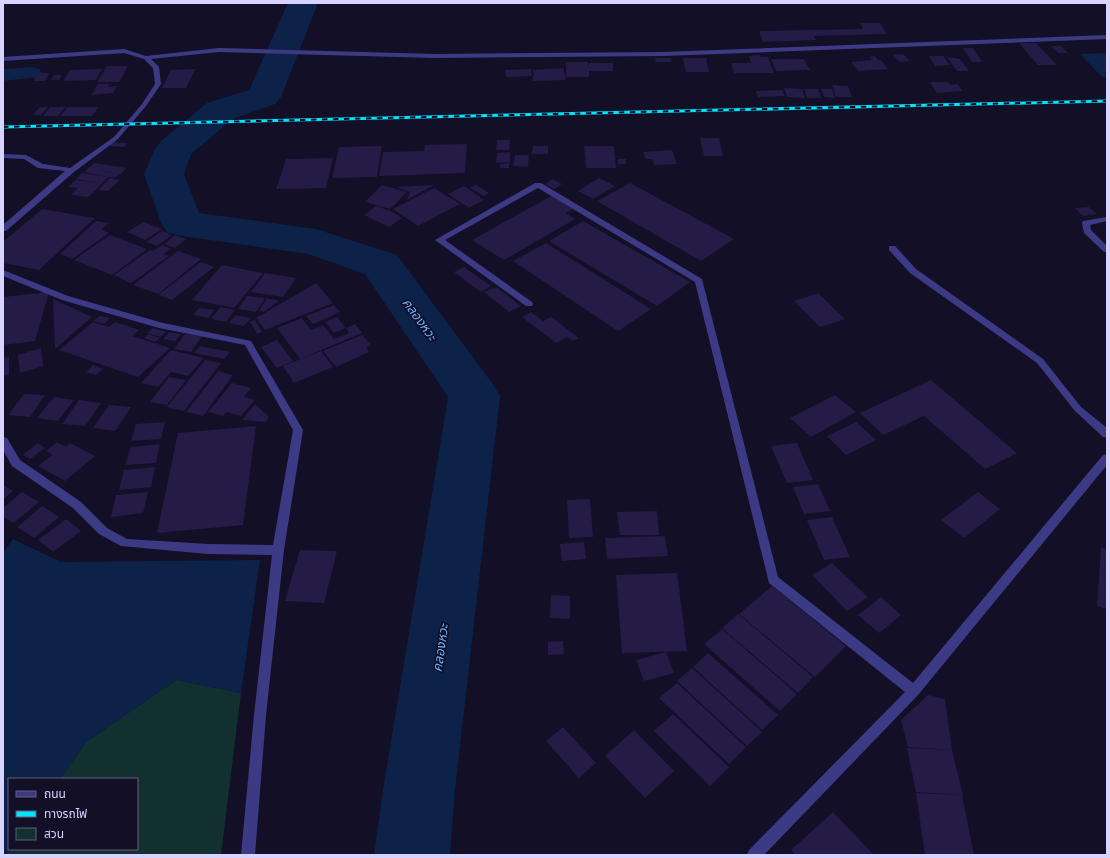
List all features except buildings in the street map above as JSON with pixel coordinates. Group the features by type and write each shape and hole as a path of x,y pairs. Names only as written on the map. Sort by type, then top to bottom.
{"street":[{"path":"3,59 124,52 146,58 219,50 435,56 663,54 1107,37"},
{"path":"3,229 71,170 116,138 148,100 158,84 156,67 146,58"},
{"path":"3,156 26,157 41,166 71,170"},
{"path":"529,304 439,240 538,185 699,281 773,580 914,691"},
{"path":"1107,219 1086,223 1087,231 1107,250"},
{"path":"892,248 913,271 1040,361 1078,409 1107,434"},
{"path":"3,273 65,298 162,326 248,343 298,430 278,550 260,715 248,855"},
{"path":"3,441 16,463 77,505 103,530 125,543 208,549 278,550"},
{"path":"754,855 914,691 1107,458"}],"green space":[{"path":"176,680 241,693 221,855 7,855 10,850 138,850 138,778 61,778 86,742"}],"water":[{"path":"1107,53 1107,77 1102,77 1080,54"},
{"path":"13,539 61,562 260,560 241,693 176,680 86,742 61,778 8,778 8,850 10,850 7,855 3,855 3,553"}],"waterway":[{"name":"คลองหวะ","path":"303,3 263,97 220,111 174,149 164,174 182,223 316,242 381,265 474,396 419,790 412,855"},
{"path":"3,75 32,73"}],"railway":[{"path":"3,127 1107,101"}]}
